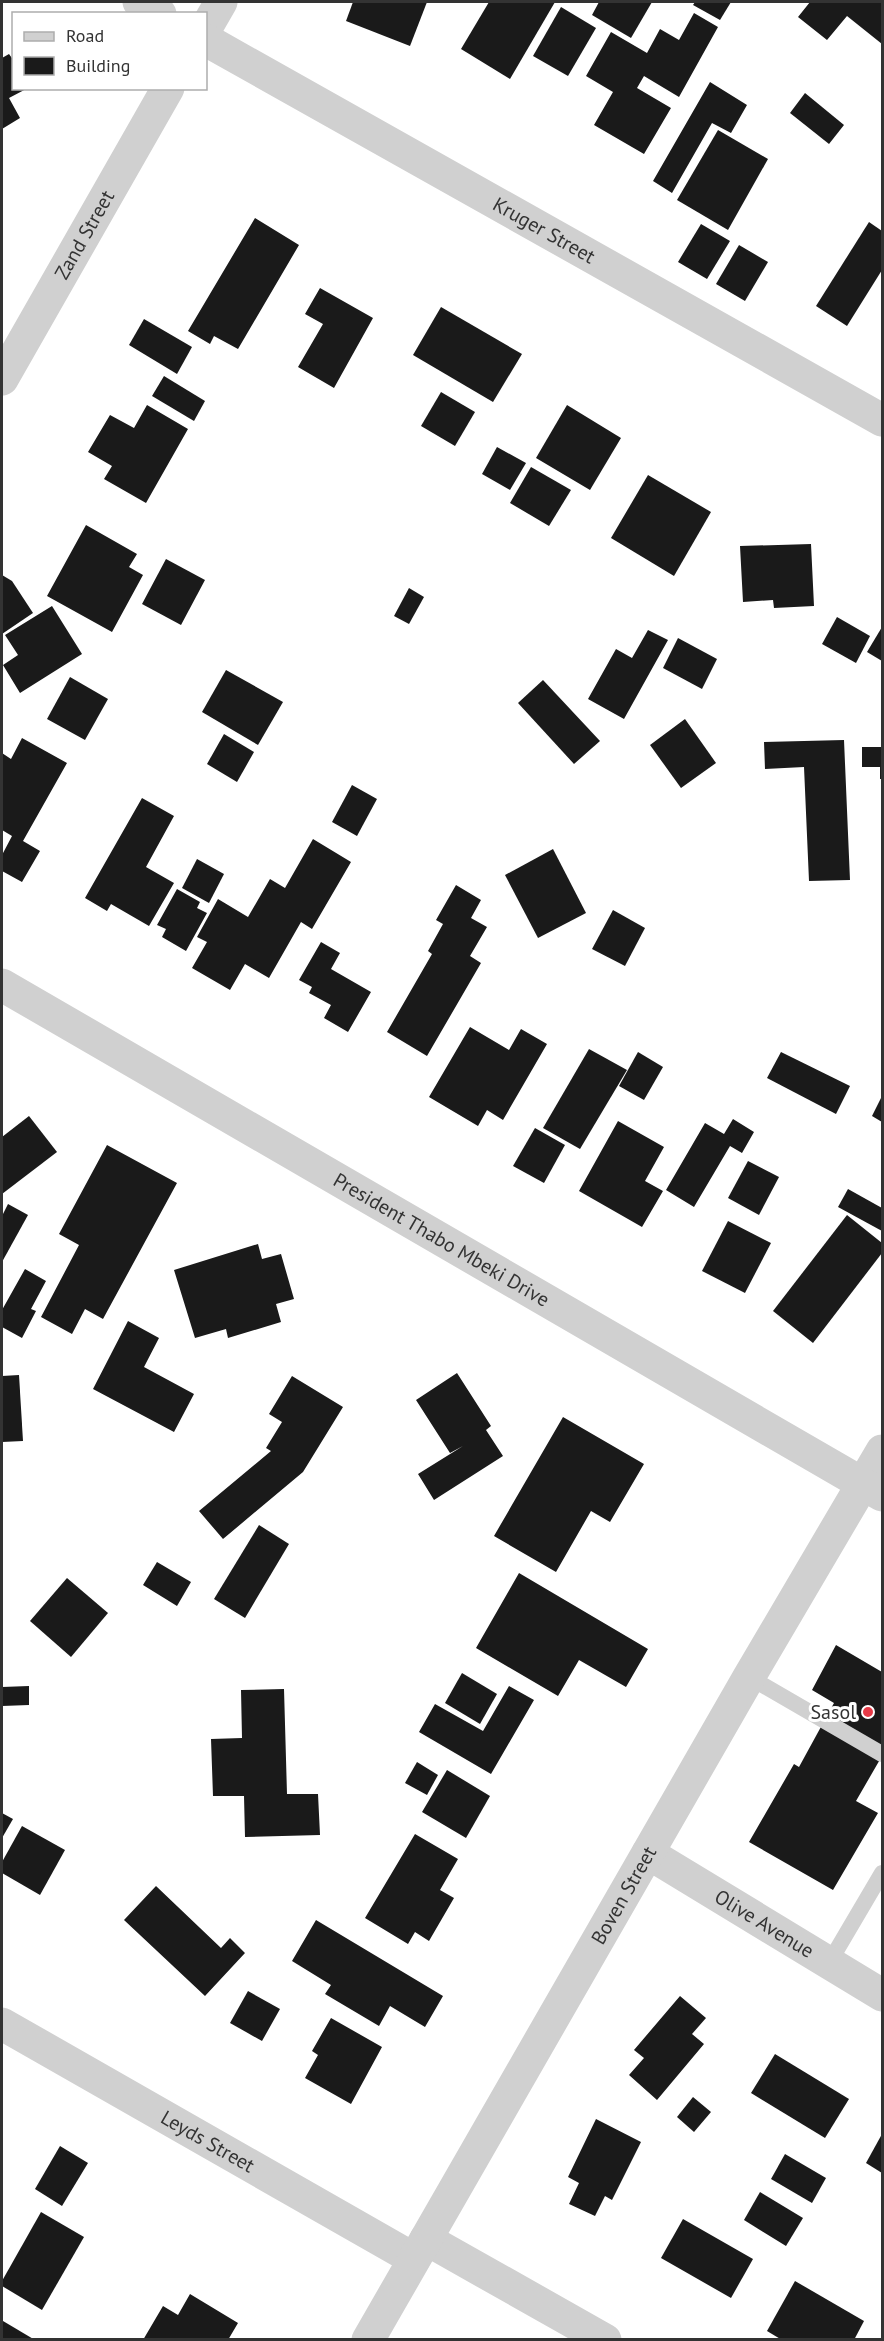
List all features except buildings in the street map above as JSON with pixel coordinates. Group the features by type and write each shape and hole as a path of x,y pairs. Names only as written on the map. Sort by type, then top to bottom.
{"street":[{"path":"139,2 156,12"},
{"path":"207,26 221,2"},
{"name":"Kruger Street","path":"207,41 882,420"},
{"name":"Zand Street","path":"2,379 167,90"},
{"name":"President Thabo Mbeki Drive","path":"2,986 873,1489"},
{"name":"Boven Street","path":"368,2340 749,1677 873,1489 882,1451"},
{"name":"Olive Avenue","path":"648,1853 882,1995"},
{"name":"Leyds Street","path":"2,2024 420,2249 605,2340"}],"lane":[{"path":"749,1677 882,1754"},
{"path":"829,1963 882,1873"}],"place":[{"name":"Sasol","path":"868,1712"}]}
